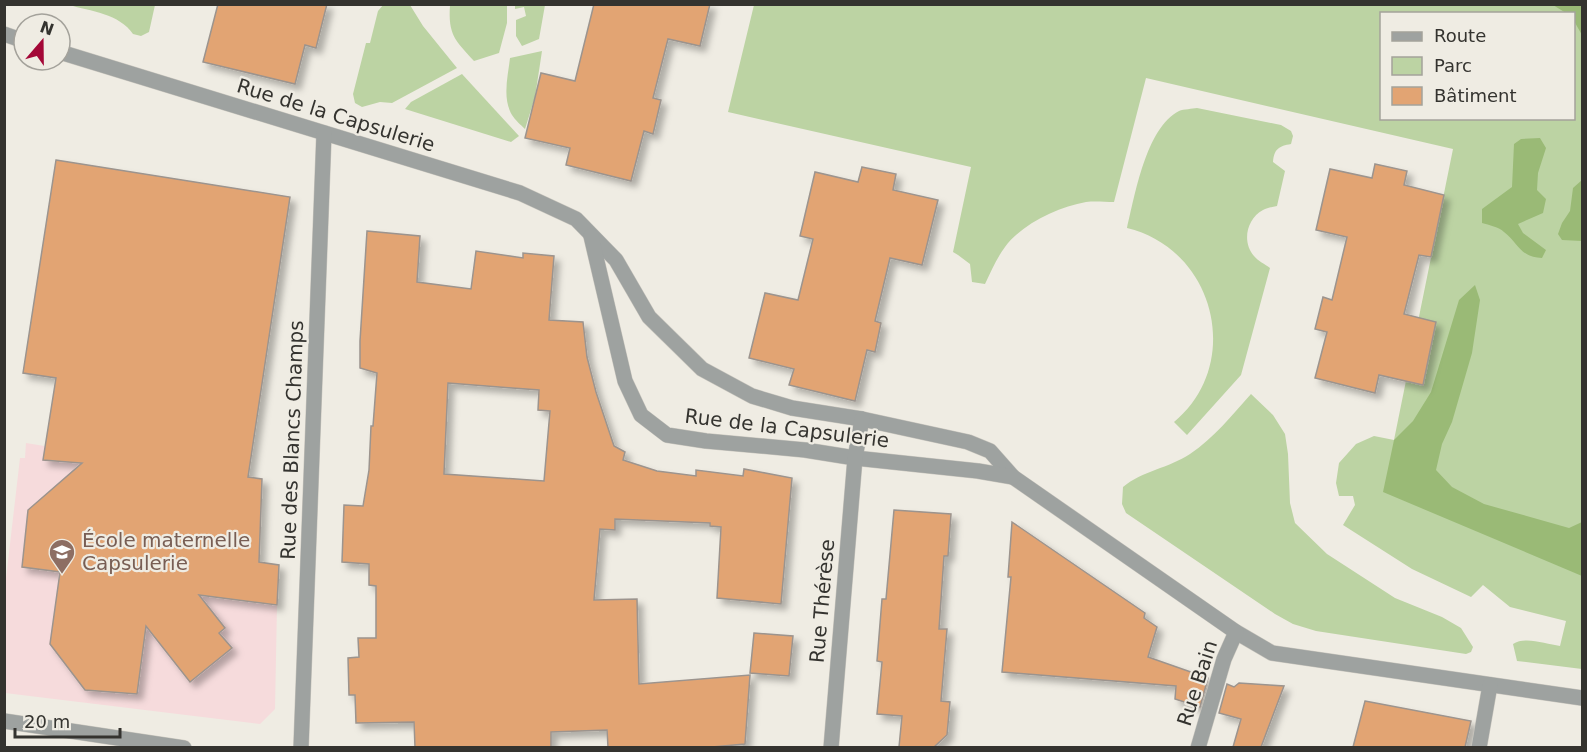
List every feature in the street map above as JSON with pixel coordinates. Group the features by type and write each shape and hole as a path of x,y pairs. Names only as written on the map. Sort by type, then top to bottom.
{"street":[{"name":"Rue de la Capsulerie","path":"72,56 520,193 576,219 616,260 649,317 702,369 752,396 792,408 862,419 968,442 990,451 1012,477 1236,632 1272,653 1582,698"},
{"name":"Rue des Blancs Champs","path":"302,747 324,134"},
{"name":"Rue de la Capsulerie","path":"591,235 625,381 641,415 667,435 978,471 1012,477"},
{"name":"Rue Thérèse","path":"831,747 855,458 862,419"},
{"name":"Rue Bain","path":"1198,747 1224,659 1236,632"},
{"path":"1479,747 1490,685"},
{"path":"4,721 184,747"}],"shaded area":[{"name":"École maternelle Capsulerie","path":"26,443 190,470 117,585 277,605 275,709 260,724 5,693 5,587 20,458 25,458"}],"green space":[{"path":"155,4 149,32 141,36 133,34 113,18 69,5"},
{"path":"384,4 410,5 423,26 457,68 392,103 380,102 362,107 355,103 353,94 366,43 370,43 378,11"},
{"path":"450,5 507,5 507,23 499,53 474,61 454,36 450,23"},
{"path":"515,5 545,5 539,39 522,46 516,36 516,20 526,16 524,7 515,9"},
{"path":"754,5 1582,5 1582,669 1517,661 1513,644 1529,641 1560,646 1566,621 1510,607 1483,585 1471,597 1412,569 1343,525 1355,505 1353,496 1339,496 1336,483 1339,463 1356,444 1374,436 1394,440 1453,149 1146,78 1114,202 1075,204 1053,212 1031,224 1005,247 985,284 972,282 970,264 953,252 971,167 728,112"},
{"path":"1553,5 1582,5 1582,35 1575,23 1575,12 1564,12"},
{"path":"542,51 535,97 525,129 512,115 507,101 506,87 510,58"},
{"path":"462,74 519,136 511,142 405,109 411,102"},
{"path":"1197,108 1281,125 1291,131 1293,136 1291,144 1278,149 1273,162 1285,171 1277,206 1257,214 1248,232 1250,251 1270,268 1241,375 1187,435 1174,422 1196,398 1209,370 1213,341 1210,311 1199,283 1181,259 1157,240 1127,228 1138,181 1158,132 1179,111"},
{"path":"1540,138 1546,148 1538,173 1537,190 1546,199 1543,213 1518,224 1523,233 1546,250 1542,258 1524,252 1502,230 1482,223 1482,209 1512,187 1514,144 1521,139"},
{"path":"1582,180 1582,241 1562,240 1558,234 1570,211 1573,188"},
{"path":"1475,285 1480,300 1472,353 1452,422 1442,444 1436,470 1452,487 1484,504 1569,528 1582,522 1582,576 1383,492 1394,440 1413,421 1431,392 1459,300"},
{"path":"1251,394 1273,415 1285,434 1290,503 1295,523 1327,554 1395,598 1442,617 1461,628 1473,647 1471,652 1466,654 1316,631 1293,624 1126,513 1122,504 1123,487 1139,477 1182,459 1199,448"}],"building":[{"path":"218,4 327,4 316,48 305,45 295,84 203,62"},
{"path":"594,4 710,4 700,46 668,39 653,98 661,100 653,134 644,131 631,181 566,165 570,148 525,138 541,73 575,81"},
{"path":"56,160 290,197 248,477 262,479 259,562 279,565 277,605 199,595 225,628 219,633 232,648 190,682 146,626 137,694 85,690 50,644 60,572 22,567 28,510 82,463 43,460 56,378 23,373"},
{"path":"1375,164 1407,171 1404,185 1444,195 1431,257 1419,255 1404,314 1436,322 1423,385 1379,375 1375,393 1315,378 1327,332 1315,329 1323,297 1332,300 1347,237 1316,230 1330,169 1372,178"},
{"path":"862,167 896,174 893,190 938,200 922,265 890,258 875,321 881,323 875,352 867,350 855,401 789,385 794,369 749,358 765,293 798,300 813,239 800,236 815,172 858,182"},
{"path":"367,231 420,236 417,282 471,289 476,251 523,258 523,253 554,256 549,320 583,322 587,357 596,392 614,446 625,452 623,460 657,471 696,476 696,470 743,476 744,469 792,478 781,604 717,598 721,527 710,526 710,523 615,519 615,530 600,529 594,600 637,599 639,684 750,675 745,744 712,747 608,747 607,730 551,732 551,747 415,747 414,722 356,723 355,695 349,695 348,658 359,657 358,638 376,638 376,586 369,585 369,564 342,562 344,505 363,506 369,470 371,426 373,426 377,373 360,368","holes":["448,383 539,390 538,410 550,411 544,481 444,474"]},
{"path":"894,510 951,514 948,556 944,556 939,629 947,629 941,701 950,702 947,735 934,747 899,747 902,716 877,714 882,662 877,661 882,599 886,599"},
{"path":"1012,522 1145,613 1144,618 1157,627 1148,657 1208,678 1200,707 1175,699 1176,686 1002,672 1011,577 1008,577"},
{"path":"754,633 793,636 789,676 750,673"},
{"path":"1239,683 1284,686 1261,747 1233,747 1241,719 1219,713 1227,684 1234,687"},
{"path":"1365,701 1471,721 1465,747 1353,747"}],"place":[{"name":"École maternelle Capsulerie","path":"62,575"}]}
